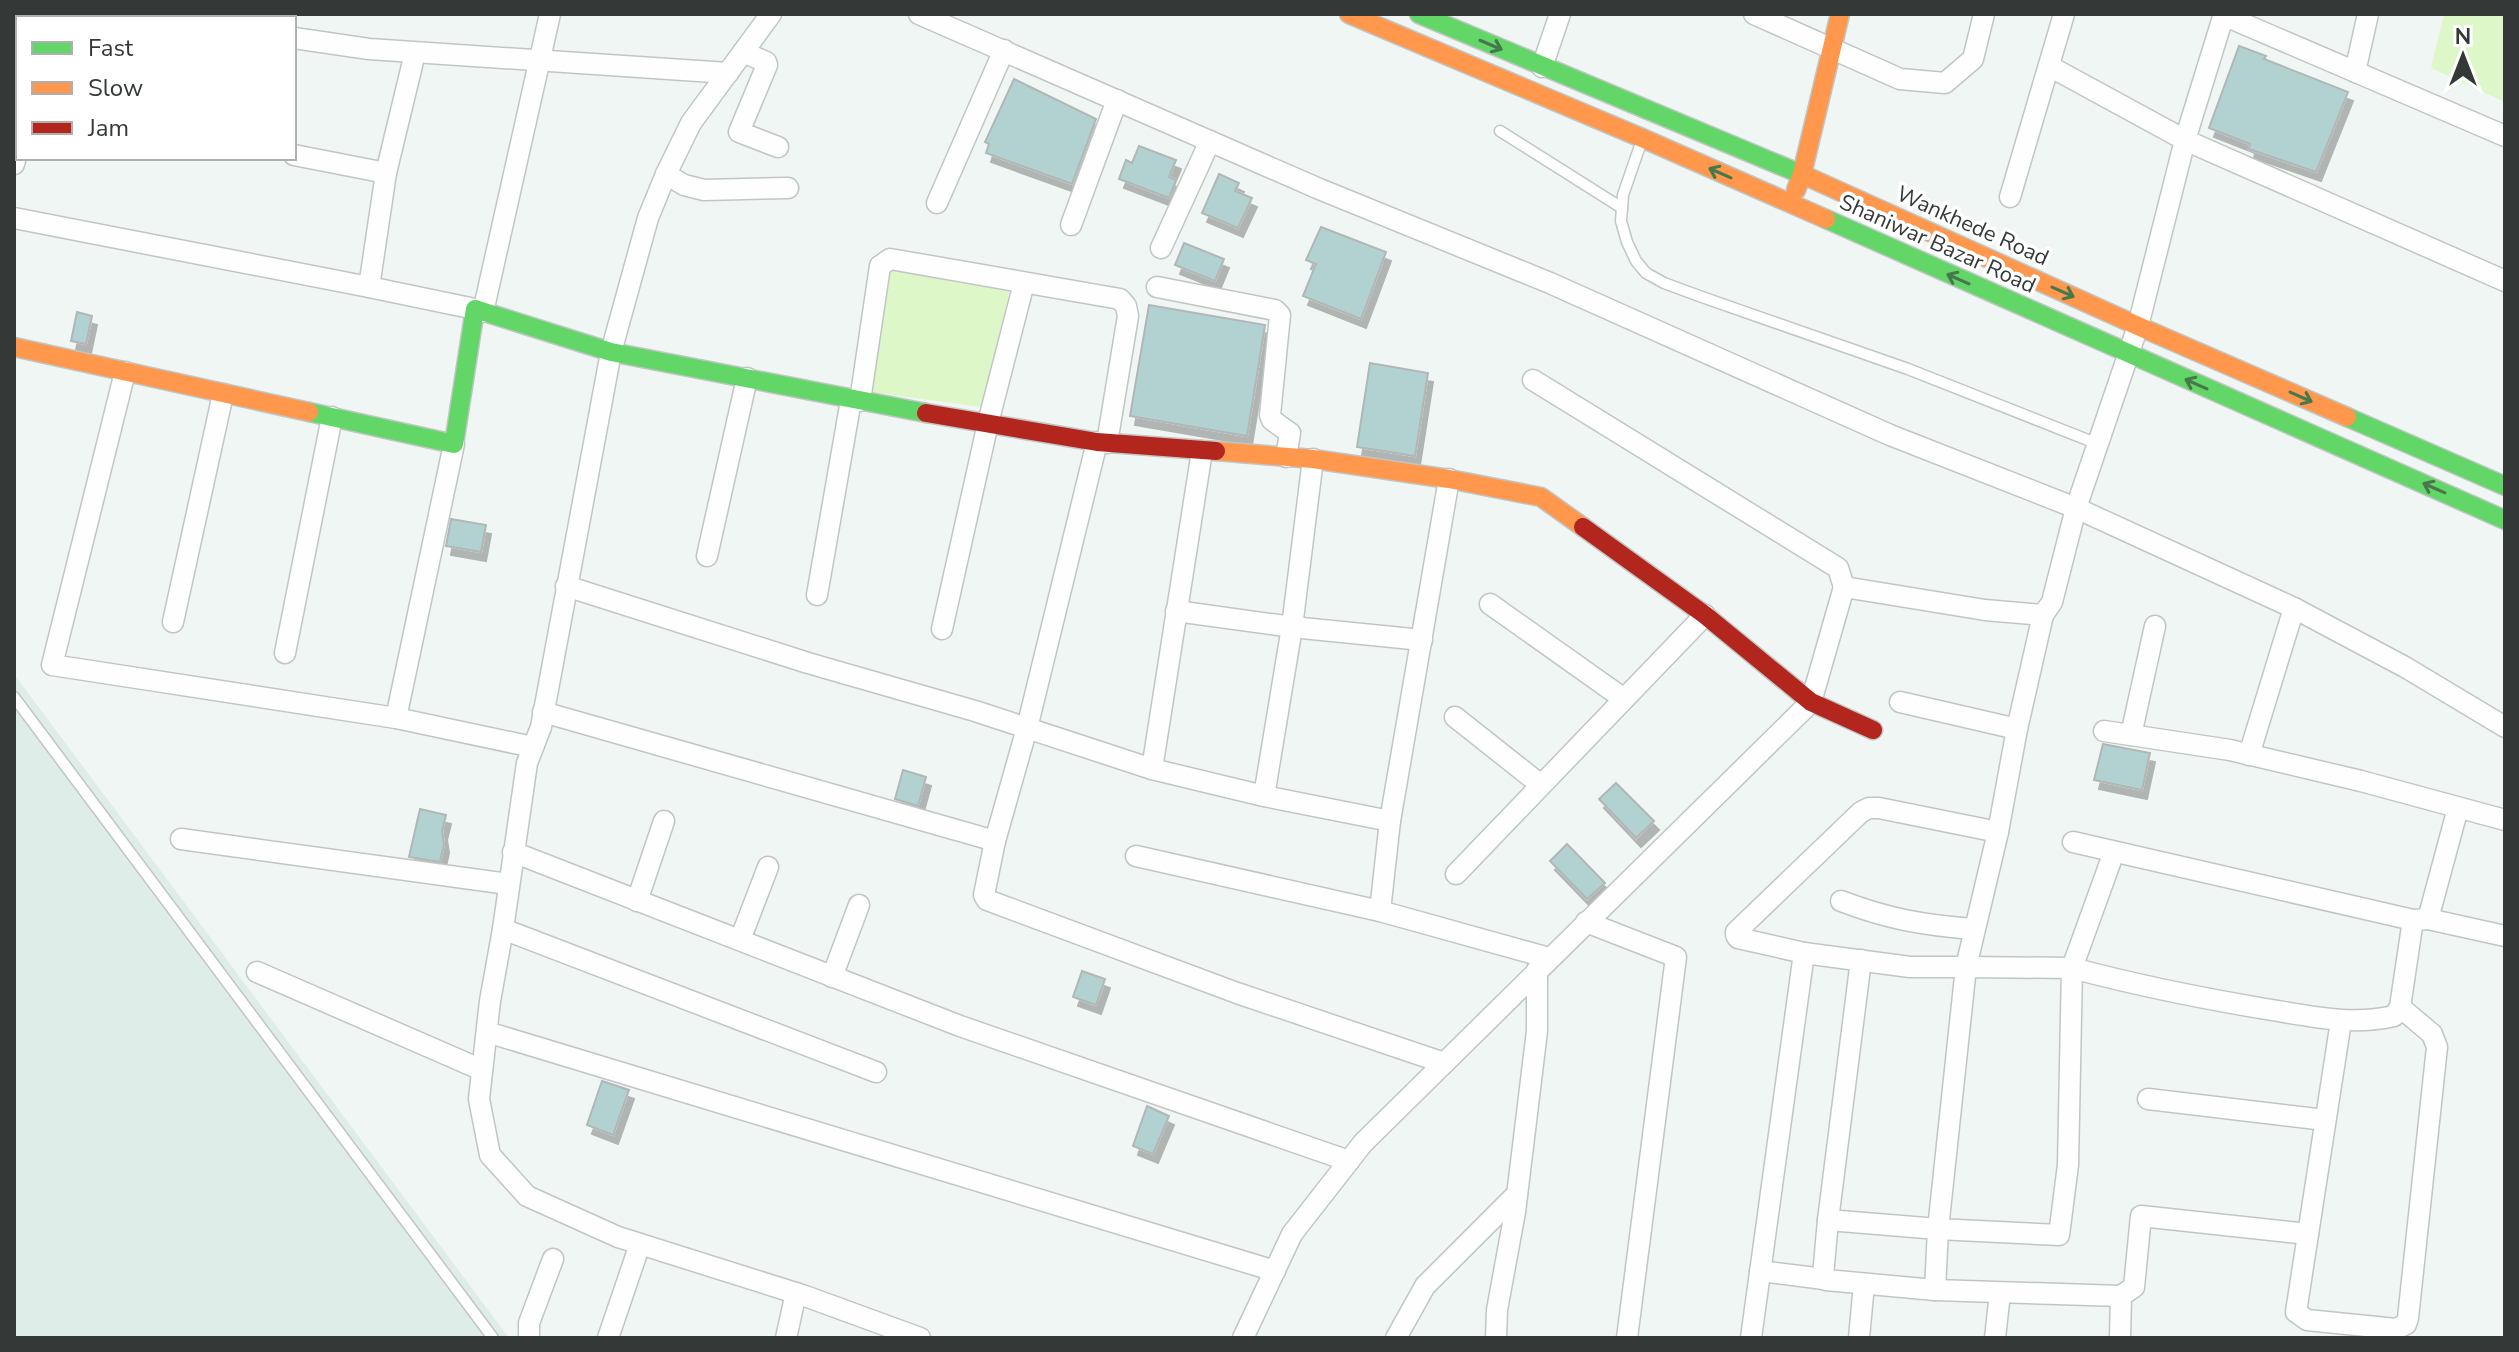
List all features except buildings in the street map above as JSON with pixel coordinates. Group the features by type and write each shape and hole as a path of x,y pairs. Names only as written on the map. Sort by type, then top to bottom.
{"main road":[{"name":"Shaniwar Bazar Road","path":"1349,14 1642,138 2505,520"},
{"name":"Wankhede Road","path":"1419,14 1802,174 2138,326 2505,486"},
{"path":"1790,204 1802,174 1840,14"},
{"path":"14,347 454,444 479,310 611,352 855,401 1102,443 1313,459 1449,479 1541,497 1705,615 1811,702 1873,730"}],"street":[{"path":"14,218 479,310 550,14"},
{"path":"771,14 691,123 666,174 648,218 611,352 543,712 527,763 479,1099 490,1155 527,1196 618,1237 796,1293 920,1338"},
{"path":"919,14 1317,188 1550,283 1890,435 2076,508 2294,608 2405,667 2505,727"},
{"path":"1542,67 1560,14"},
{"path":"1754,14 1900,79 1945,83 1973,59 1984,14"},
{"path":"2010,197 2064,14"},
{"path":"2355,72 2368,14"},
{"path":"1935,1290 1938,1229 1966,967 1998,832 2017,729 2043,615 2052,602 2076,508 2138,326 2185,140 2224,15 2505,136"},
{"path":"296,38 415,53 728,73"},
{"path":"937,203 1004,50"},
{"path":"743,52 767,65 739,132 778,147"},
{"path":"369,287 386,173 415,53"},
{"path":"2049,66 2185,140 2505,281"},
{"path":"1071,225 1117,100"},
{"path":"1161,248 1210,141"},
{"path":"296,155 386,173"},
{"path":"666,174 684,185 704,190 788,188"},
{"path":"817,595 880,266 884,262 890,259 1120,299 1126,306 1128,316 1102,443 995,841 984,889 987,900 1237,993 1444,1063"},
{"path":"942,629 988,423 1024,283"},
{"path":"1157,287 1275,310 1280,315 1270,415 1290,433 1286,457"},
{"path":"125,372 52,665 396,718 533,747"},
{"path":"707,556 747,378"},
{"path":"1243,1338 1292,1234 1363,1143 1811,702 1844,587 1838,568 1533,380"},
{"path":"173,622 223,394"},
{"path":"285,653 332,417"},
{"path":"396,718 454,444"},
{"path":"1152,769 1202,451"},
{"path":"1264,796 1292,627 1313,459"},
{"path":"1380,911 1390,821 1449,479"},
{"path":"566,586 808,663 927,696 1152,769 1264,796 1390,821"},
{"path":"1844,587 1985,610 2043,615"},
{"path":"1490,604 1624,699"},
{"path":"2249,755 2294,608"},
{"path":"1176,611 1422,640"},
{"path":"1456,874 1705,615"},
{"path":"2131,735 2155,626"},
{"path":"1900,702 2017,729"},
{"path":"543,712 995,841"},
{"path":"1455,717 1541,785"},
{"path":"2104,731 2249,755 2505,820"},
{"path":"1998,832 1869,808 1861,812 1736,935 1804,953 1910,967 2072,968 2129,983 2341,1021 2379,1019 2394,1016 2400,1007 2421,919 2458,808"},
{"path":"637,901 664,821"},
{"path":"181,839 508,884"},
{"path":"2073,842 2505,936"},
{"path":"513,852 960,1026 1349,1161"},
{"path":"1828,1220 2059,1235 2068,1165 2072,968 2114,852"},
{"path":"1136,856 1380,911 1543,964"},
{"path":"740,940 768,867"},
{"path":"1841,901 1879,916 1922,925 1973,929"},
{"path":"832,977 859,905"},
{"path":"1586,922 1676,957 1627,1338"},
{"path":"503,929 876,1072"},
{"path":"1751,1338 1804,953"},
{"path":"1824,1279 1828,1220 1861,960"},
{"path":"1496,1338 1497,1310 1517,1194 1543,964"},
{"path":"257,972 482,1070"},
{"path":"2341,1021 2296,1312 2307,1320 2396,1329 2406,1324 2437,1047 2432,1034 2400,1007"},
{"path":"487,1032 1275,1271"},
{"path":"2148,1099 2325,1120"},
{"path":"1396,1338 1425,1286 1517,1194"},
{"path":"1760,1271 1935,1290 2121,1296 2134,1287 2141,1216 2308,1234"},
{"path":"608,1338 640,1244"},
{"path":"529,1338 529,1323 553,1259"},
{"path":"1859,1338 1864,1284"},
{"path":"786,1338 796,1293"},
{"path":"1995,1338 2000,1293"},
{"path":"2120,1338 2121,1296"}],"lane":[{"path":"1500,131 1622,208"},
{"path":"1642,138 1623,195 1621,221 1636,261 1646,273 1664,283 1908,369 2098,444"},
{"path":"14,697 493,1338"}],"shaded area":[{"path":"14,674 509,1338 14,1338"}],"green space":[{"path":"2444,14 2505,14 2505,102 2431,68"},
{"path":"890,268 1010,289 986,399 981,407 871,392"}],"traffic: fast":[{"path":"1419,14 1808,177"},
{"path":"1826,219 2505,520"},
{"path":"309,412 454,444 475,309 611,352 926,413"},
{"path":"2347,417 2505,486"}],"traffic: slow":[{"path":"1349,14 1826,219"},
{"path":"1796,190 1840,14"},
{"path":"1808,177 2347,417"},
{"path":"14,347 309,412"},
{"path":"1216,451 1313,459 1449,479 1541,497 1583,527"}],"traffic: jam":[{"path":"926,413 1097,442 1216,451"},
{"path":"1583,527 1705,615 1811,702 1873,730"}]}
